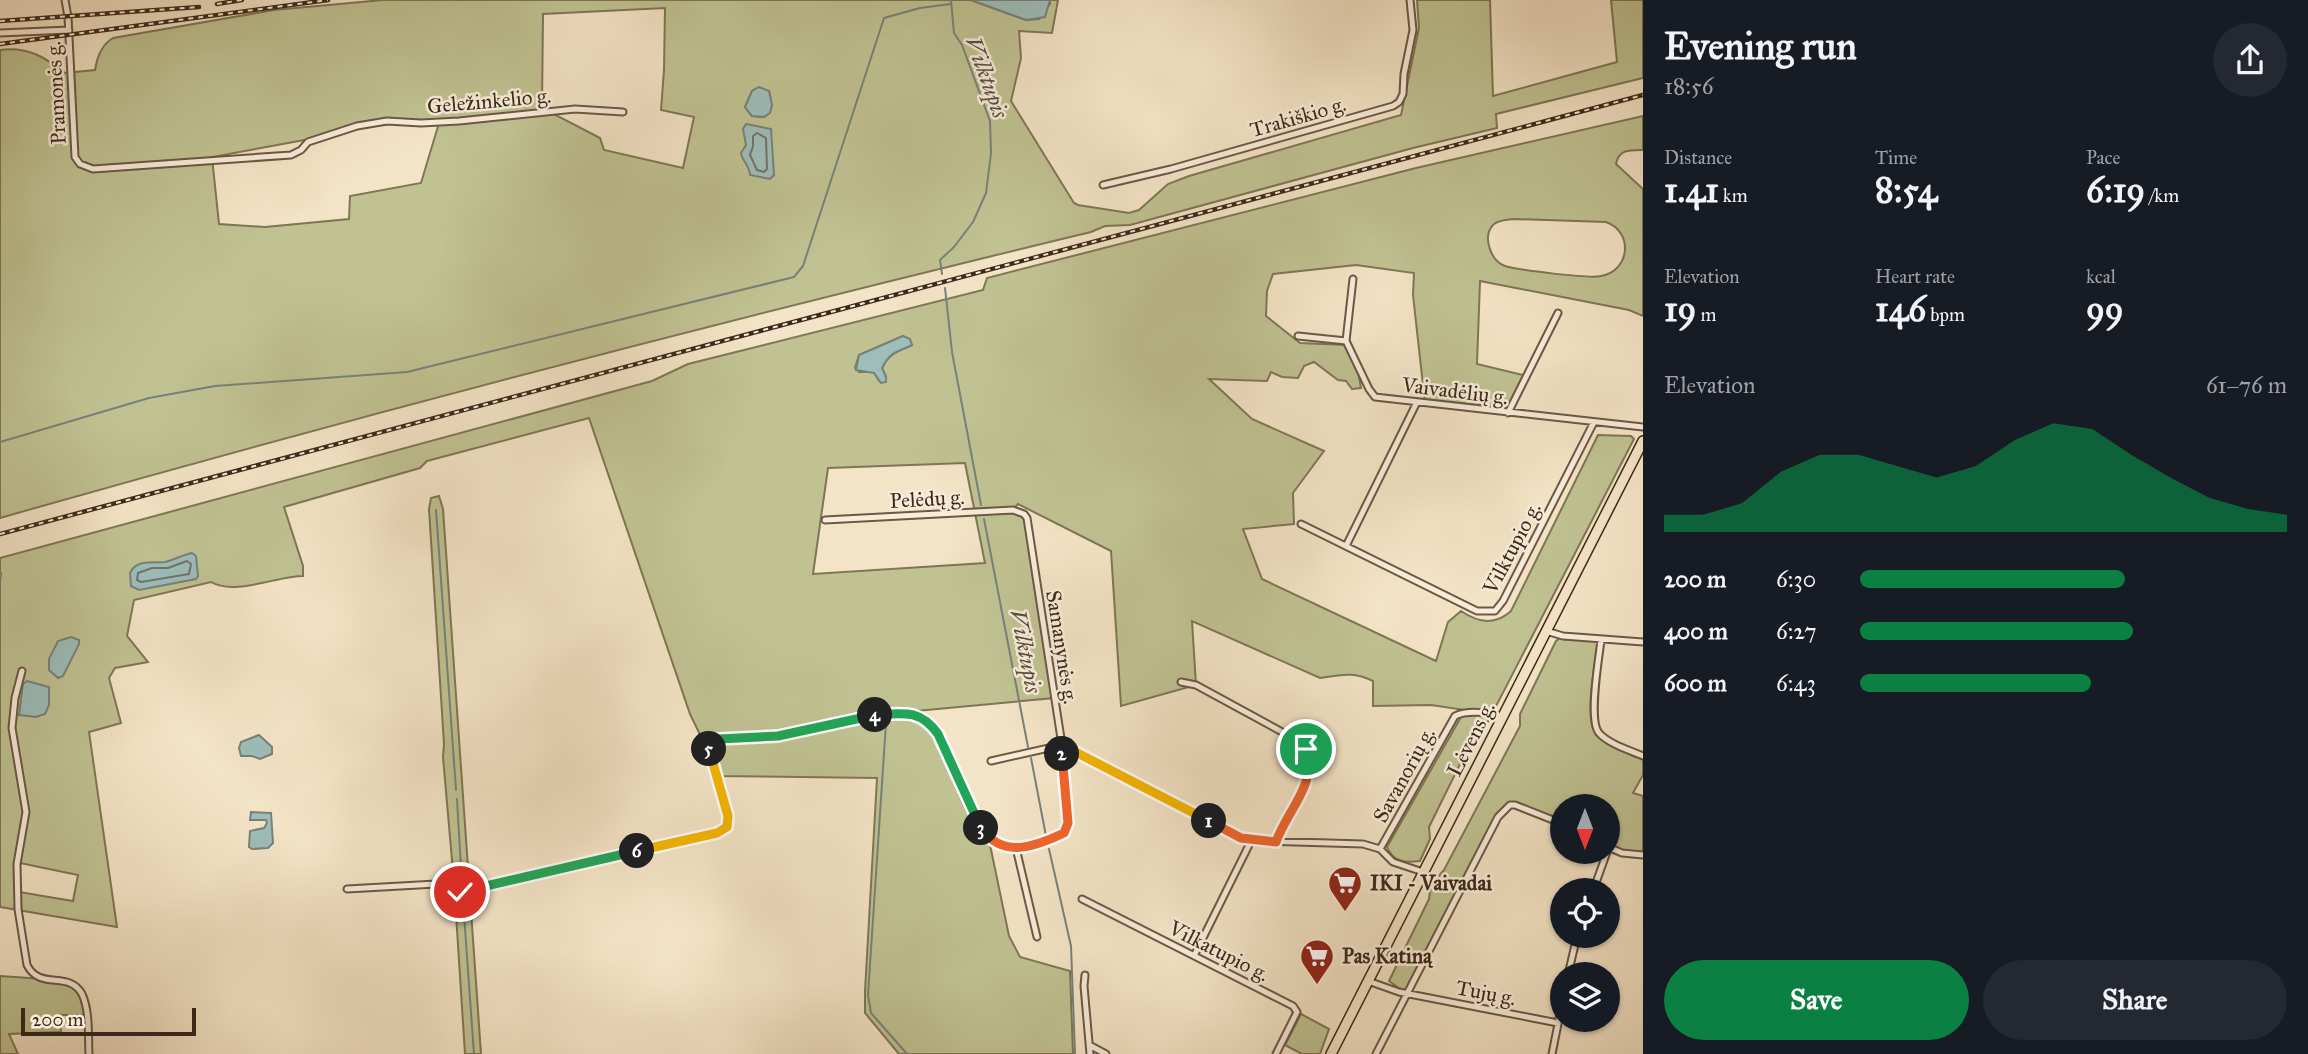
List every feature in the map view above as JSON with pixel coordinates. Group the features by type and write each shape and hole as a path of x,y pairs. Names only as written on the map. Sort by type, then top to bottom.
{"main road":[{"name":"Lėvens g.","path":"1331,1054 1546,631 1640,454 1643,441"}],"street":[{"path":"65,0 69,30"},
{"name":"Trakiškio g.","path":"1103,185 1171,169 1393,106 1403,94 1413,30 1410,0"},
{"name":"Pramonės g.","path":"0,33 69,30 75,157 80,164 93,169"},
{"name":"Geležinkelio g.","path":"93,169 291,155 301,150 308,142 357,126 387,121 439,122 575,109 624,112"},
{"path":"1298,336 1346,341 1353,279"},
{"path":"1508,413 1558,313"},
{"name":"Vaivadėlių g.","path":"1346,341 1375,397 1643,428"},
{"path":"1346,546 1417,402"},
{"name":"Vilktupio g.","path":"1301,524 1477,611 1494,611 1503,601 1594,422"},
{"name":"Pelėdų g.","path":"825,520 1013,510 1024,514 1027,519"},
{"name":"Samanynės g.","path":"1016,848 1044,843 1064,833 1068,823 1062,745 1027,519"},
{"path":"1546,631 1563,636 1643,642"},
{"path":"1601,640 1594,712 1596,728 1605,739 1643,756"},
{"path":"22,671 15,698 12,728 26,812 17,864 18,909 27,965 31,973 38,978 58,980 78,988 83,997 87,1017 89,1054"},
{"path":"1181,682 1196,685 1295,739 1306,749 1310,762 1308,779 1276,842"},
{"path":"455,893 717,833 727,827 728,816 709,753 711,743 719,739 778,736 875,715 901,713 919,715 930,723 938,734 977,823 989,840 1004,847 1016,848 1037,937"},
{"name":"Savanorių g.","path":"1062,745 1241,838 1251,841 1363,844 1380,849 1455,716 1464,713 1502,717"},
{"path":"991,761 1062,745"},
{"path":"1376,1054 1498,817 1505,808 1515,805 1550,819"},
{"path":"1195,956 1251,841"},
{"path":"1380,849 1393,862 1423,872"},
{"path":"1620,852 1643,855"},
{"path":"347,889 454,883"},
{"name":"Vilkatupio g.","path":"1082,899 1296,1010 1293,1023 1276,1054"},
{"path":"1085,975 1090,1054"},
{"name":"Tujų g.","path":"1368,981 1407,994 1550,1021"},
{"path":"1552,1054 1556,1032"},
{"path":"1091,1046 1106,1054"}],"green space":[{"path":"383,0 971,0 1026,20 1039,19 1050,0 1058,0 1052,33 1019,31 1021,58 1011,101 1074,203 1129,213 1139,210 1168,184 1189,176 1401,115 1419,28 1417,0 1490,0 1493,96 1617,62 1611,0 1643,0 1643,78 1496,114 1497,128 1413,148 1130,225 1105,226 1091,232 544,369 0,518 0,50 27,51 65,73 95,70 100,52 113,38 274,10","holes":["665,8 661,110 694,117 683,168 604,150 600,138 542,108 543,14","757,88 769,91 771,109 764,117 752,116 745,107 752,91","387,121 439,123 421,183 350,196 349,219 265,227 219,224 212,157 310,139 349,126"]},
{"path":"1643,116 1643,150 1622,153 1616,164 1643,189 1643,316 1629,310 1480,281 1477,364 1527,376 1508,413 1425,403 1413,295 1414,273 1356,265 1273,274 1267,291 1266,316 1300,343 1345,345 1358,371 1361,388 1352,389 1346,381 1338,380 1314,362 1304,366 1298,378 1282,377 1271,372 1267,381 1209,379 1252,419 1324,451 1293,493 1294,524 1243,529 1262,579 1436,661 1448,622 1461,611 1486,621 1499,619 1511,611 1598,435 1631,436 1634,439 1478,741 1466,752 1429,827 1430,839 1420,861 1400,860 1393,856 1387,847 1465,710 1431,705 1373,706 1373,681 1353,675 1320,678 1192,621 1196,685 1121,706 1111,551 1018,504 1013,509 1024,514 1054,698 905,712 919,715 930,723 977,823 989,840 1009,936 1020,957 1070,971 1073,1054 899,1054 865,1013 877,778 715,776 709,753 690,714 589,418 427,461 420,468 284,507 303,566 303,576 231,587 211,582 134,600 127,636 148,662 115,668 109,678 121,723 89,732 117,927 0,907 0,558 652,381 688,364 983,290 987,278 1416,168","holes":["1510,219 1606,222 1621,234 1625,251 1623,259 1611,273 1594,277 1505,266 1492,254 1488,236 1495,223","903,336 912,345 888,359 882,368 886,377 879,381 874,372 859,372 855,368 859,355","965,463 985,563 813,574 828,468","20,863 78,875 73,901 19,892"]},
{"path":"439,496 443,509 481,1054 465,1054 443,757 429,509 431,498"},
{"path":"1563,636 1598,640 1591,701 1592,725 1604,740 1643,758 1643,775 1633,793 1643,796 1643,855 1620,852 1620,794 1550,794 1550,819 1515,805 1505,808 1407,994 1389,981 1429,899 1432,887 1444,870 1520,726 1520,714 1556,641"},
{"path":"0,976 70,983 83,997 85,1015 60,1015 61,1032 9,1034 18,1054 0,1054"},
{"path":"1301,1014 1329,1029 1320,1054 1302,1054 1285,1045"}],"water":[{"path":"971,0 1050,0 1045,17 1026,20"},
{"path":"759,87 769,91 772,105 770,113 764,117 752,116 745,107 752,91"},
{"path":"746,124 771,129 774,175 770,179 750,175 741,153 746,145 743,129"},
{"path":"903,336 910,339 912,345 895,353 885,362 882,368 886,382 881,383 874,373 856,370 859,355"},
{"path":"192,553 196,556 196,579 139,590 131,586 130,573 136,566 165,562"},
{"path":"71,637 79,640 79,644 63,676 58,678 49,670 49,659 58,641"},
{"path":"27,681 49,687 49,705 45,714 36,717 19,715 23,684"},
{"path":"259,735 272,747 272,754 260,759 241,756 241,742"},
{"path":"251,812 271,813 273,843 268,848 249,847 250,831 264,828 267,823 266,820 250,820"}],"waterway":[{"name":"Vilktupis","path":"942,274 940,260 973,222 986,193 991,153 990,121 962,45 954,33 951,0"},
{"path":"0,442 149,398 215,386 407,372 794,277 803,266 884,18 920,8 951,4"},
{"name":"Vilktupis","path":"945,288 952,352 981,505"},
{"path":"436,510 456,790"},
{"name":"Vilktupis","path":"984,519 1028,747"},
{"path":"0,583 1,573"},
{"path":"886,723 868,995 871,1013 907,1054"},
{"name":"Vilktupis","path":"1031,758 1046,836"},
{"path":"457,799 462,885"},
{"name":"Vilktupis","path":"1049,849 1071,946 1075,1054"},
{"path":"463,901 474,1054"}],"railway":[{"path":"217,4 242,0"},
{"path":"0,44 328,0"},
{"path":"0,21 199,7"},
{"path":"0,534 1643,95"}],"place":[{"name":"IKI - Vaivadai","path":"1345,913"},
{"name":"Pas Katiną","path":"1317,986"}],"route":[{"path":"460,892 717,833 727,827 728,816 709,753 711,743 719,739 778,736 875,715 919,715 930,723 938,734 977,823 989,840 1004,847 1016,848 1044,843 1067,830 1062,745 1241,838 1276,842 1308,779 1310,762 1306,749"}]}
